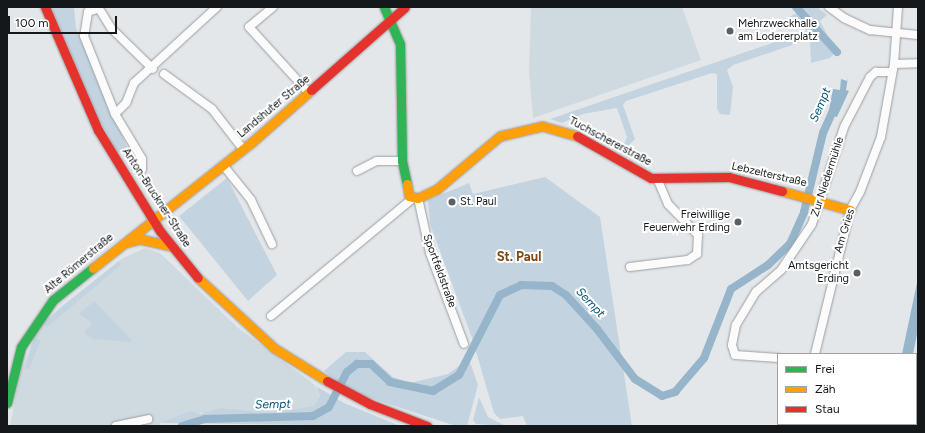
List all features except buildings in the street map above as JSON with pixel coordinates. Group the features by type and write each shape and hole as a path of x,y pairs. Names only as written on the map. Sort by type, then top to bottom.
{"street":[{"name":"Anton-Bruckner-Straße","path":"45,7 98,130 171,247 209,292 250,329 334,386 348,394 428,426"},
{"path":"115,114 126,103 134,83 154,68 215,7"},
{"path":"273,7 249,27 309,93"},
{"path":"271,316 416,198 407,191 402,161 400,49 392,20 384,7"},
{"name":"Landshuter Straße","path":"153,218 243,149 309,93 405,7"},
{"path":"830,7 864,27 894,34 918,35"},
{"name":"Am Gries","path":"815,353 850,210 858,198 881,137 893,68 894,34 898,7"},
{"path":"142,169 142,159 115,114 83,29 88,12 97,8 112,29 154,68"},
{"name":"Zur Niedermühle","path":"777,358 740,358 732,350 732,336 756,292 781,270 812,224 844,127 870,78 876,72 918,63"},
{"path":"164,74 212,109 243,149"},
{"name":"Tuchschererstraße","path":"416,198 453,178 500,136 542,126 569,132 632,169 657,178 661,195 693,228 698,244 694,258 630,267"},
{"path":"357,171 377,161 402,161"},
{"path":"222,165 251,200 272,244"},
{"name":"Lebzelterstraße","path":"657,178 730,177 820,199 850,210"},
{"name":"Sportfeldstraße","path":"416,198 430,253 464,344"},
{"name":"Alte Römerstraße","path":"7,403 21,347 40,315 70,284 121,245 153,218"},
{"path":"121,245 140,239 171,247"},
{"path":"116,426 148,420"}],"shaded area":[{"path":"51,7 74,7 76,28 127,147 118,153 101,123"},
{"path":"531,7 682,7 701,60 533,118 529,72"},
{"path":"801,7 817,7 827,15 820,21 836,52 830,58 811,63 810,42 807,40 733,65 727,70 733,87 730,115 720,114 717,109 717,74 712,73 626,101 623,105 635,139 628,146 624,144 627,137 617,108 583,114 562,123 550,119 807,31 789,17 802,10"},
{"path":"545,177 600,217 632,426 527,426 523,416 500,419 494,413 472,338 430,224 428,200 469,183 473,194"},
{"path":"227,178 277,275 248,301 179,216"},
{"path":"145,248 160,253 237,327 314,384 320,396 314,407 272,413 194,413 160,423 161,426 10,426 20,375 34,338 45,322 121,259"},
{"path":"119,261 121,265 46,328 45,322 61,307"},
{"path":"94,301 132,340 131,342 93,339 84,333 92,323 79,314"},
{"path":"34,338 41,340 29,369 25,369"},
{"path":"346,352 365,352 393,377 410,383 448,374 460,365 467,353 478,385 467,426 456,426 361,395 338,382 324,371"},
{"path":"316,386 344,403 400,426 160,423 190,411 201,414 220,408 272,413 314,406 320,396"},
{"path":"479,397 488,417 506,426 476,424 473,420"}],"water":[{"name":"Sempt","path":"848,77 846,90 849,91 837,117 828,115 833,89 840,90 841,79 847,81"},
{"path":"918,278 918,329 913,353 902,353"}],"waterway":[{"name":"Sempt","path":"796,7 837,52"},
{"name":"Sempt","path":"182,426 205,419 313,416 329,407 347,372 357,364 371,364 390,382 433,391 459,375 500,295 521,285 552,286 566,295 597,329 635,379 662,396 675,392 704,358 731,289 768,265 790,244 804,212 823,133 835,106"}],"traffic: fast":[{"path":"384,7 400,44 402,161 407,184"},
{"path":"7,403 21,347 53,300 93,268"}],"traffic: slow":[{"path":"93,268 252,142 311,90"},
{"path":"407,184 409,196 418,198 437,189 500,136 542,126 577,136"},
{"path":"782,191 850,210"},
{"path":"125,243 140,239 170,246"},
{"path":"198,278 274,348 327,381"}],"traffic: jam":[{"path":"45,7 98,130 160,231 198,278"},
{"path":"311,90 405,7"},
{"path":"577,136 651,178 729,177 782,191"},
{"path":"327,381 370,404 427,426"}],"place":[{"name":"Mehrzweckhalle am Lodererplatz","path":"730,31"},
{"name":"St. Paul","path":"452,202"},
{"name":"Freiwillige Feuerwehr Erding","path":"738,222"},
{"name":"Amtsgericht Erding","path":"857,273"}],"district":[{"name":"St. Paul","path":"519,257"}]}
